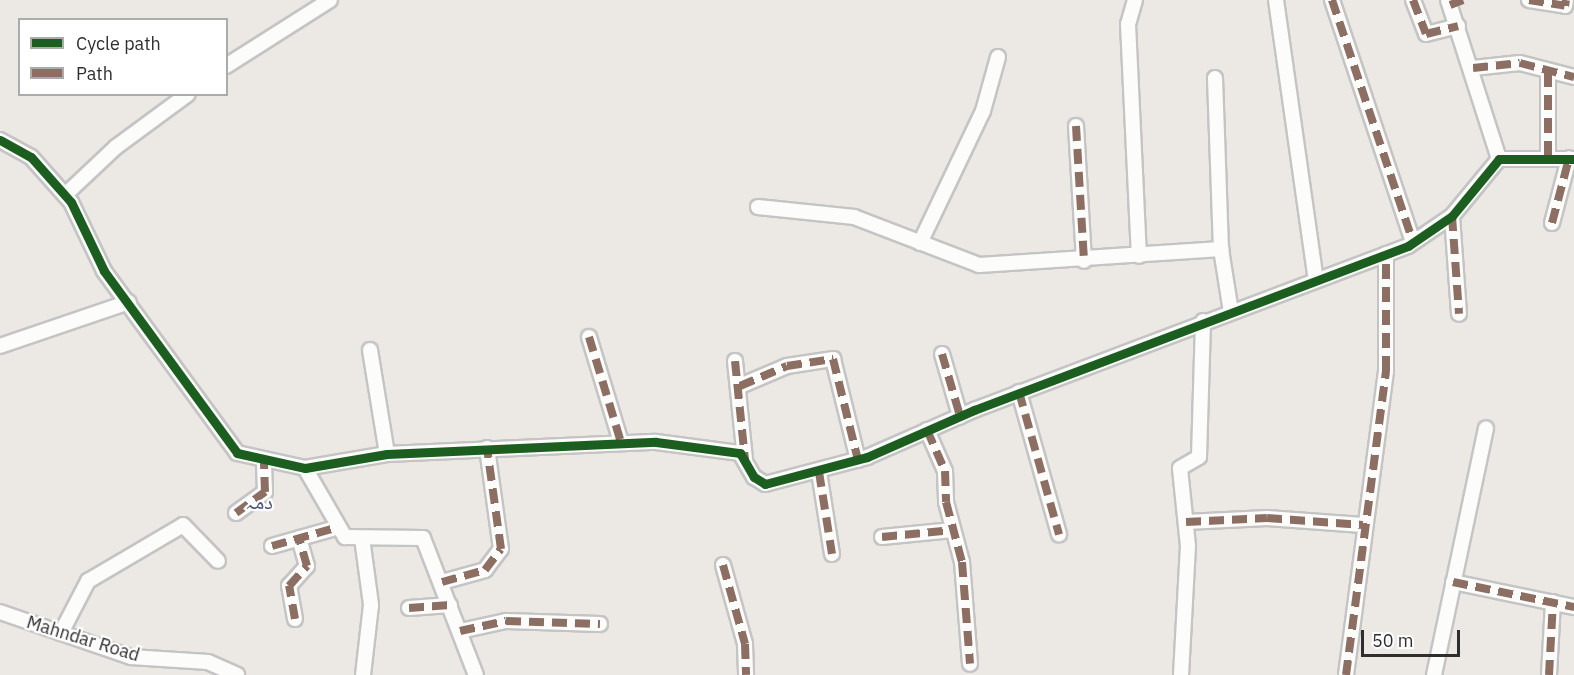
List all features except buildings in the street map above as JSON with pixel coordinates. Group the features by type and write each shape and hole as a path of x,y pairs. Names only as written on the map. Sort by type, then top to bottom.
{"street":[{"path":"228,65 330,0"},
{"path":"1135,0 1128,24 1139,256"},
{"path":"1276,0 1316,280"},
{"path":"1332,0 1413,242"},
{"path":"1413,0 1426,34 1458,26"},
{"path":"1529,0 1565,6 1566,0"},
{"path":"1453,2 1458,26 1473,68 1499,159"},
{"path":"920,243 983,111 998,57"},
{"path":"1473,68 1520,63 1574,77"},
{"path":"1548,72 1548,156"},
{"path":"1215,78 1221,249 1231,312"},
{"path":"65,195 116,147 185,96"},
{"path":"1076,126 1083,261"},
{"path":"0,140 31,157 65,195 104,271 129,302 224,442 237,453 305,468 387,454 621,442 731,450 745,459"},
{"path":"735,361 740,386 745,459 754,477 765,484 819,472 858,460 1019,392 1386,254 1413,242 1452,216 1499,159 1548,156 1572,159 1552,223"},
{"path":"758,207 854,217 979,265 1083,261 1221,249"},
{"path":"1452,216 1460,314"},
{"path":"1346,675 1363,525 1390,325 1386,254"},
{"path":"0,346 129,302"},
{"path":"1181,675 1186,522 1180,468 1199,457 1203,321"},
{"path":"589,337 621,442"},
{"path":"370,350 387,454"},
{"path":"942,354 960,416"},
{"path":"740,386 787,366 833,360 858,460"},
{"path":"1019,392 1059,534"},
{"path":"1434,675 1486,428"},
{"path":"927,430 945,471 953,530 962,562 970,664"},
{"path":"442,582 485,570 501,549 487,448"},
{"path":"236,513 265,492 264,459"},
{"path":"305,468 335,528 345,537 423,538 442,582 476,675"},
{"path":"819,472 832,554"},
{"path":"1186,522 1267,518 1363,525"},
{"path":"61,633 88,581 183,525 218,561"},
{"path":"272,546 335,528"},
{"path":"882,537 953,530"},
{"path":"295,619 289,586 307,566 299,538"},
{"path":"362,538 371,605 363,675"},
{"path":"723,565 745,644 746,675"},
{"path":"1453,582 1574,607"},
{"path":"1549,675 1553,603"},
{"path":"409,608 450,604"},
{"name":"Mahndar Road","path":"0,612 131,657 208,662 237,675"},
{"path":"460,631 506,621 600,624"}],"marked path":[{"path":"1332,0 1413,242"},
{"path":"1413,0 1426,34 1458,26"},
{"path":"1450,5 1463,0"},
{"path":"1529,0 1565,6 1566,0"},
{"path":"1473,68 1520,63 1574,77"},
{"path":"1548,72 1548,156"},
{"path":"1076,126 1084,261"},
{"path":"1552,223 1569,158"},
{"path":"1452,216 1459,314"},
{"path":"1346,675 1386,371 1386,254"},
{"path":"589,337 621,442"},
{"path":"942,354 960,416"},
{"path":"740,386 787,366 833,359 858,460"},
{"path":"735,361 745,459"},
{"path":"1019,392 1059,534"},
{"path":"927,430 945,471 946,502 962,562 970,664"},
{"path":"442,582 485,570 501,549 487,448"},
{"path":"236,513 265,492 264,459"},
{"path":"819,472 832,554"},
{"path":"1186,522 1267,518 1363,525"},
{"path":"272,546 335,528"},
{"path":"882,537 953,530"},
{"path":"295,619 289,586 307,566 299,538"},
{"path":"723,565 745,644 746,675"},
{"path":"1453,582 1574,607"},
{"path":"1549,675 1553,602"},
{"path":"409,608 450,605"},
{"path":"460,631 506,621 600,624"}],"cycle path":[{"path":"0,140 31,157 71,202 104,271 237,453 305,468 387,454 656,442 740,453 754,477 765,484 867,457 974,410 1408,246 1452,216 1499,159 1574,159"}],"district":[{"name":"دمہ","path":"259,501"}]}
